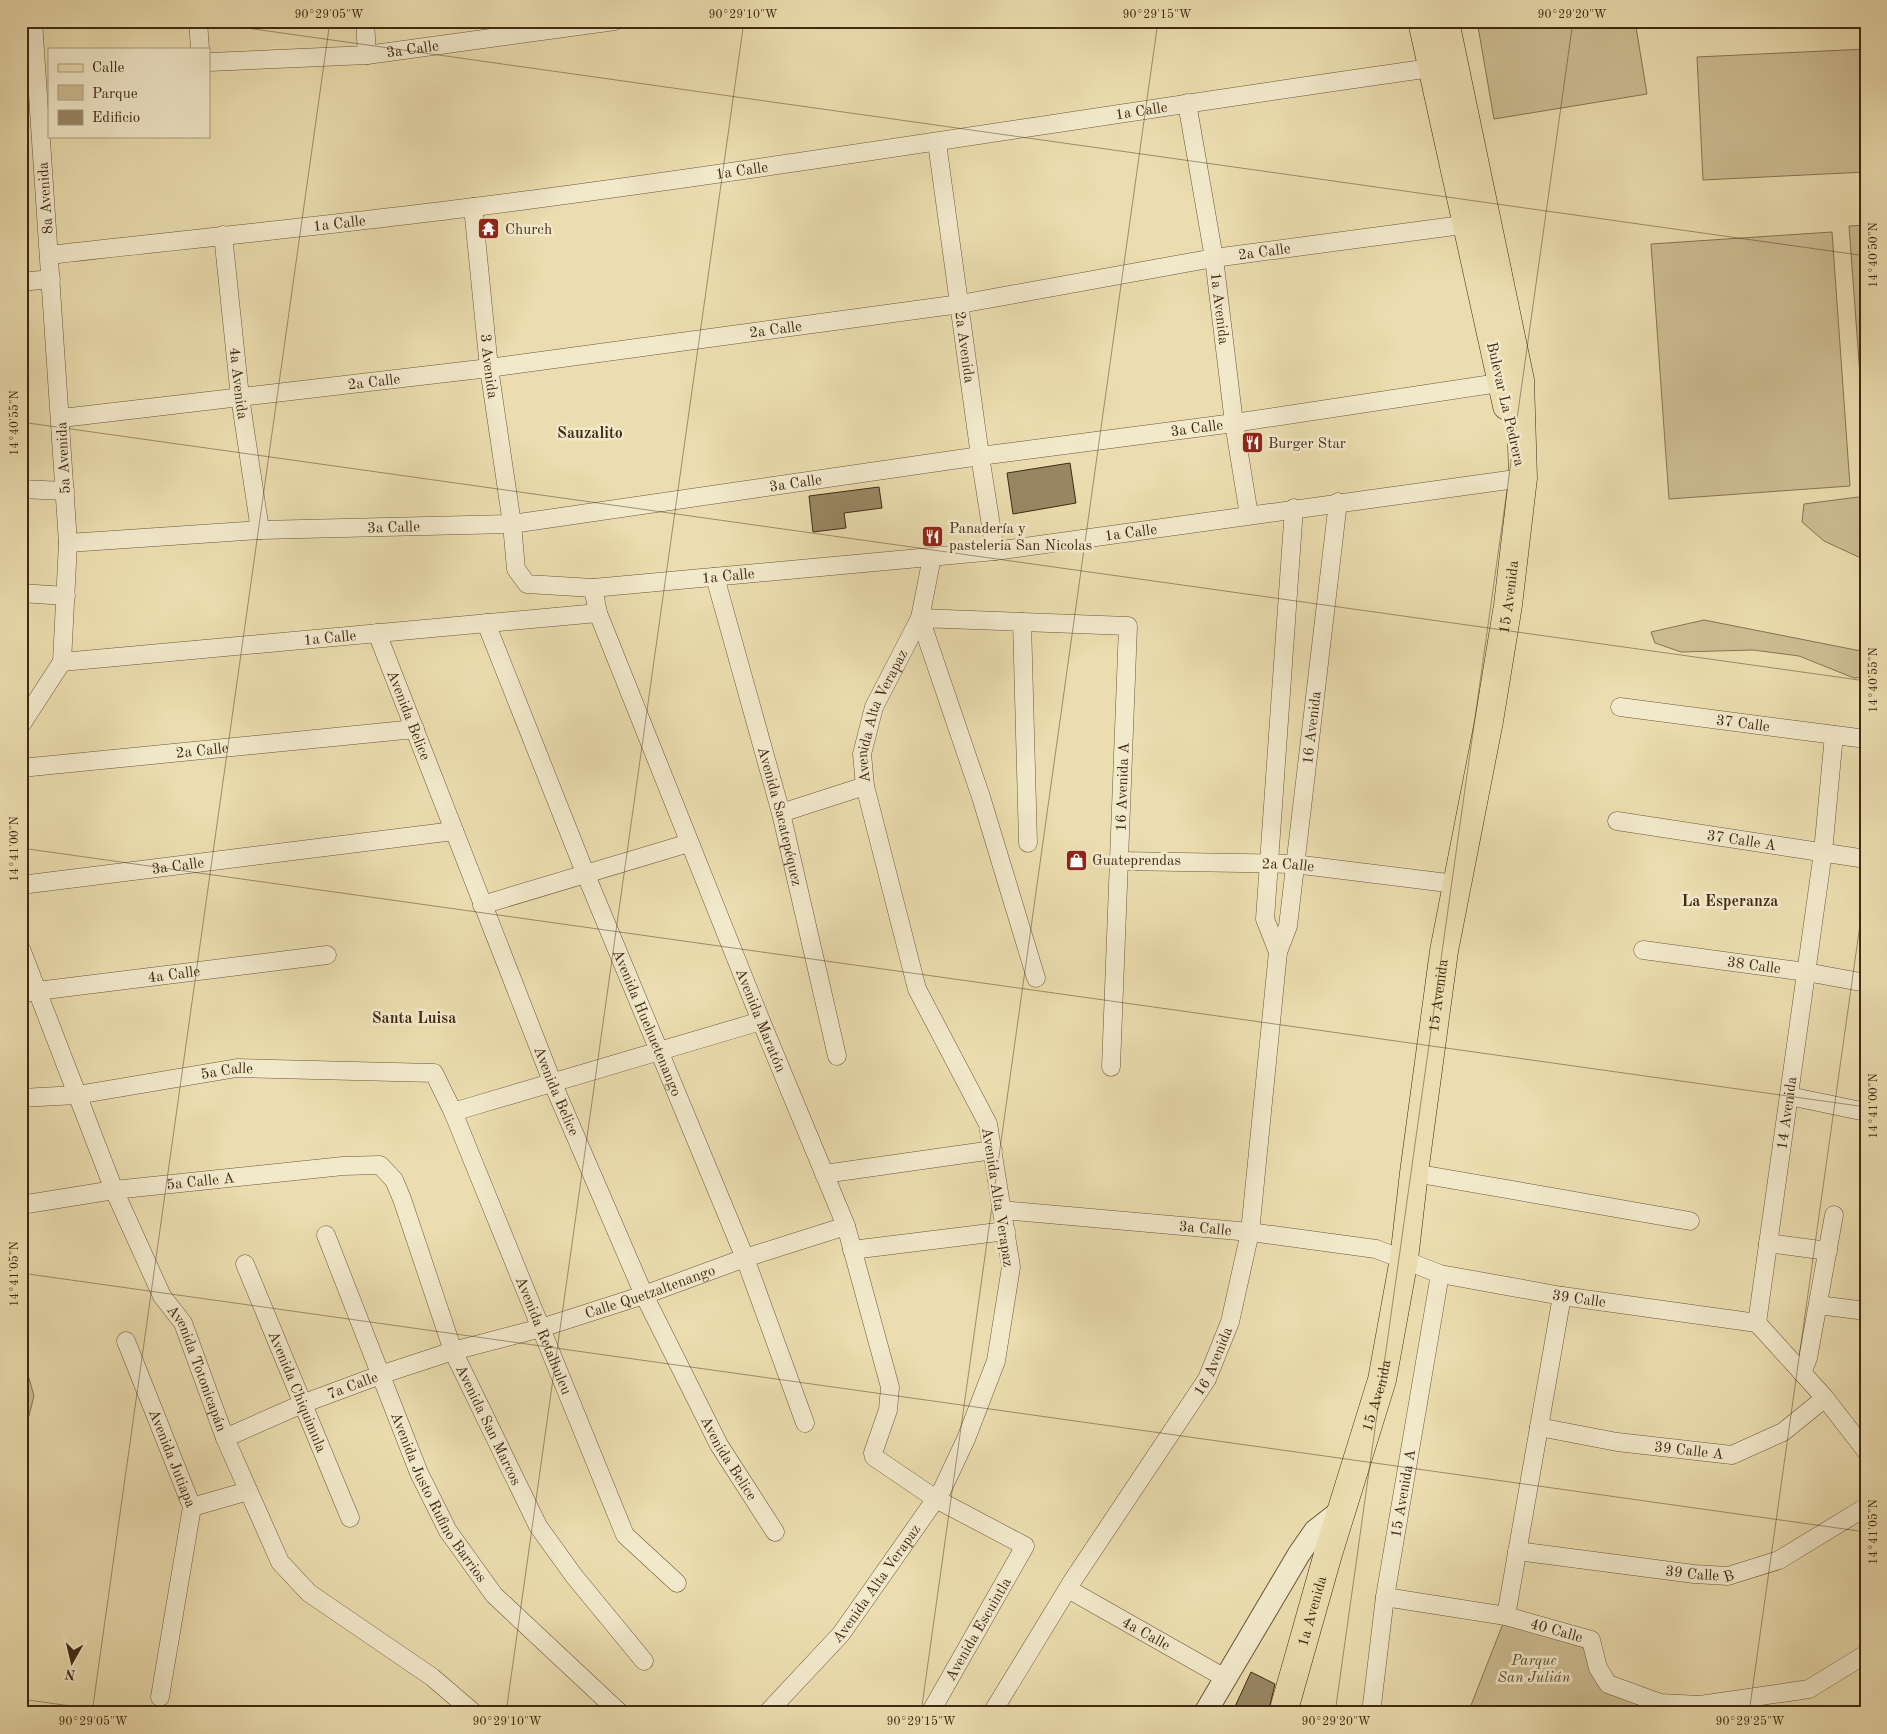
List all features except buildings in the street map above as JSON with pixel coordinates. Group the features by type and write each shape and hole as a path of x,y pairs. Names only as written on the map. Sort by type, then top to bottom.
{"main road":[{"name":"Bulevar La Pedrera","path":"1422,21 1431,68 1476,223 1511,381 1523,478"},
{"name":"Bulevar La Pedrera","path":"1446,21 1476,223"},
{"name":"15 Avenida","path":"1342,1510 1382,1380 1404,1259 1414,1174 1456,884 1492,702 1508,605 1523,478"},
{"name":"1a Avenida","path":"1283,1713 1342,1510"}],"street":[{"name":"8a Avenida","path":"33,21 43,80 49,255"},
{"path":"198,21 200,48"},
{"path":"365,21 367,55"},
{"name":"3a Calle","path":"210,62 367,55 514,29 615,21"},
{"name":"1a Calle","path":"49,255 473,207 937,142 1187,103 1431,68"},
{"name":"1a Avenida","path":"1187,103 1214,258 1234,423 1249,515"},
{"name":"2a Avenida","path":"937,142 980,456 995,551"},
{"name":"3 Avenida","path":"473,207 489,368 512,524 516,569 527,584"},
{"name":"2a Calle","path":"62,418 489,368 960,304 1214,258 1476,223"},
{"name":"4a Avenida","path":"223,236 240,397 260,530"},
{"name":"5a Avenida","path":"49,255 62,418 68,543 62,662"},
{"path":"21,282 51,279"},
{"name":"3a Calle","path":"68,543 260,530 512,524 980,456 1234,423 1511,381"},
{"name":"1a Calle","path":"527,584 593,588 995,551 1294,508 1523,478"},
{"path":"21,489 65,491"},
{"name":"16 Avenida","path":"992,1713 1070,1585 1207,1379 1230,1322 1250,1232 1278,952 1288,926 1338,502"},
{"name":"16 Avenida","path":"1278,952 1265,919 1294,508"},
{"name":"Avenida Alta Verapaz","path":"767,1713 841,1634 936,1499 966,1439 996,1361 1011,1267 988,1124 917,989 865,786 862,754 874,707 920,618 932,557"},
{"name":"Avenida Sacatepéquez","path":"715,577 781,813 837,1056"},
{"name":"Avenida Maratón","path":"593,588 598,613 689,843 846,1226 890,1387 888,1410 873,1453 874,1457 936,1499"},
{"path":"21,593 66,596"},
{"name":"1a Calle","path":"62,662 598,613"},
{"path":"1028,843 1022,622 920,618 981,797 1036,978"},
{"name":"16 Avenida A","path":"1022,622 1128,626 1111,1067"},
{"name":"Avenida Huehuetenango","path":"486,623 586,875 745,1258 805,1424"},
{"name":"Avenida Belice","path":"377,633 553,1084 644,1295 719,1445 775,1532"},
{"path":"21,725 62,662"},
{"name":"37 Calle","path":"1620,707 1866,739"},
{"name":"2a Calle","path":"21,768 415,729"},
{"name":"14 Avenida","path":"1757,1323 1823,852 1834,735"},
{"path":"781,813 865,786"},
{"name":"37 Calle A","path":"1617,821 1866,859"},
{"name":"3a Calle","path":"21,885 454,831"},
{"path":"482,905 689,843"},
{"name":"2a Calle","path":"1119,862 1294,864 1456,884"},
{"name":"Avenida Totonicapán","path":"21,949 30,992 77,1095 114,1190 162,1296 183,1323 225,1438 280,1562 309,1593 432,1676 474,1713"},
{"name":"38 Calle","path":"1643,950 1806,972 1866,984"},
{"name":"4a Calle","path":"30,992 327,955"},
{"path":"453,1112 761,1021"},
{"name":"5a Calle","path":"21,1098 77,1095 237,1068 434,1073"},
{"name":"Avenida Retalhuleu","path":"434,1073 453,1112 625,1535 676,1583"},
{"path":"1789,1096 1866,1112"},
{"path":"824,1174 992,1150"},
{"name":"5a Calle A","path":"21,1205 114,1190 343,1166 380,1165"},
{"name":"Avenida San Marcos","path":"380,1165 394,1180 402,1199 453,1351 538,1526 574,1576 644,1661"},
{"path":"1414,1174 1690,1222"},
{"name":"3a Calle","path":"1002,1210 1250,1232 1376,1249 1404,1259"},
{"path":"1802,1373 1808,1358 1834,1215"},
{"name":"Calle Quetzaltenango","path":"453,1351 541,1328 644,1295 745,1258 846,1226"},
{"path":"852,1250 1006,1231"},
{"name":"Avenida Justo Rufino Barrios","path":"326,1234 418,1473 448,1531 494,1595 620,1713"},
{"path":"1768,1243 1828,1251"},
{"name":"39 Calle","path":"1404,1259 1440,1274 1562,1296 1757,1323"},
{"name":"Avenida Chiquimula","path":"245,1264 350,1518"},
{"name":"15 Avenida A","path":"1371,1713 1385,1598 1440,1274"},
{"path":"1506,1616 1562,1296"},
{"path":"1818,1305 1866,1311"},
{"path":"1757,1323 1825,1398 1866,1451"},
{"name":"Avenida Jutiapa","path":"126,1341 192,1507 160,1697"},
{"name":"7a Calle","path":"225,1438 302,1404 380,1375 453,1351"},
{"name":"39 Calle A","path":"1539,1427 1617,1442 1732,1455 1783,1432 1825,1398"},
{"path":"192,1507 248,1491"},
{"name":"Avenida Escuintla","path":"930,1713 1025,1546 936,1499"},
{"name":"39 Calle B","path":"1517,1552 1694,1574 1728,1576 1780,1560 1866,1507"},
{"path":"1205,1713 1315,1531 1342,1510"},
{"name":"4a Calle","path":"1070,1585 1227,1674"},
{"name":"40 Calle","path":"1385,1598 1506,1616 1591,1640 1598,1668 1608,1684 1660,1703 1700,1705 1809,1689 1866,1654"}],"green space":[{"path":"1477,21 1635,21 1647,94 1494,119"},
{"path":"1866,49 1866,172 1703,180 1697,57"},
{"path":"1866,225 1866,457 1849,226"},
{"path":"1832,232 1850,486 1669,499 1651,244"},
{"path":"1866,496 1866,563 1863,559 1824,541 1802,522 1804,504"},
{"path":"1704,620 1866,652 1866,677 1854,678 1799,656 1753,650 1681,652 1655,643 1651,632"},
{"path":"21,1350 34,1396 21,1447"},
{"name":"Parque San Julián","path":"1506,1616 1591,1640 1609,1684 1706,1713 1468,1713"}],"place":[{"name":"Church","path":"489,229"},
{"name":"Burger Star","path":"1252,443"},
{"name":"Panadería y pasteleria San Nicolas","path":"933,537"},
{"name":"Guateprendas","path":"1076,860"}],"district":[{"name":"Sauzalito","path":"590,432"},
{"name":"La Esperanza","path":"1730,900"},
{"name":"Santa Luisa","path":"414,1017"}]}
